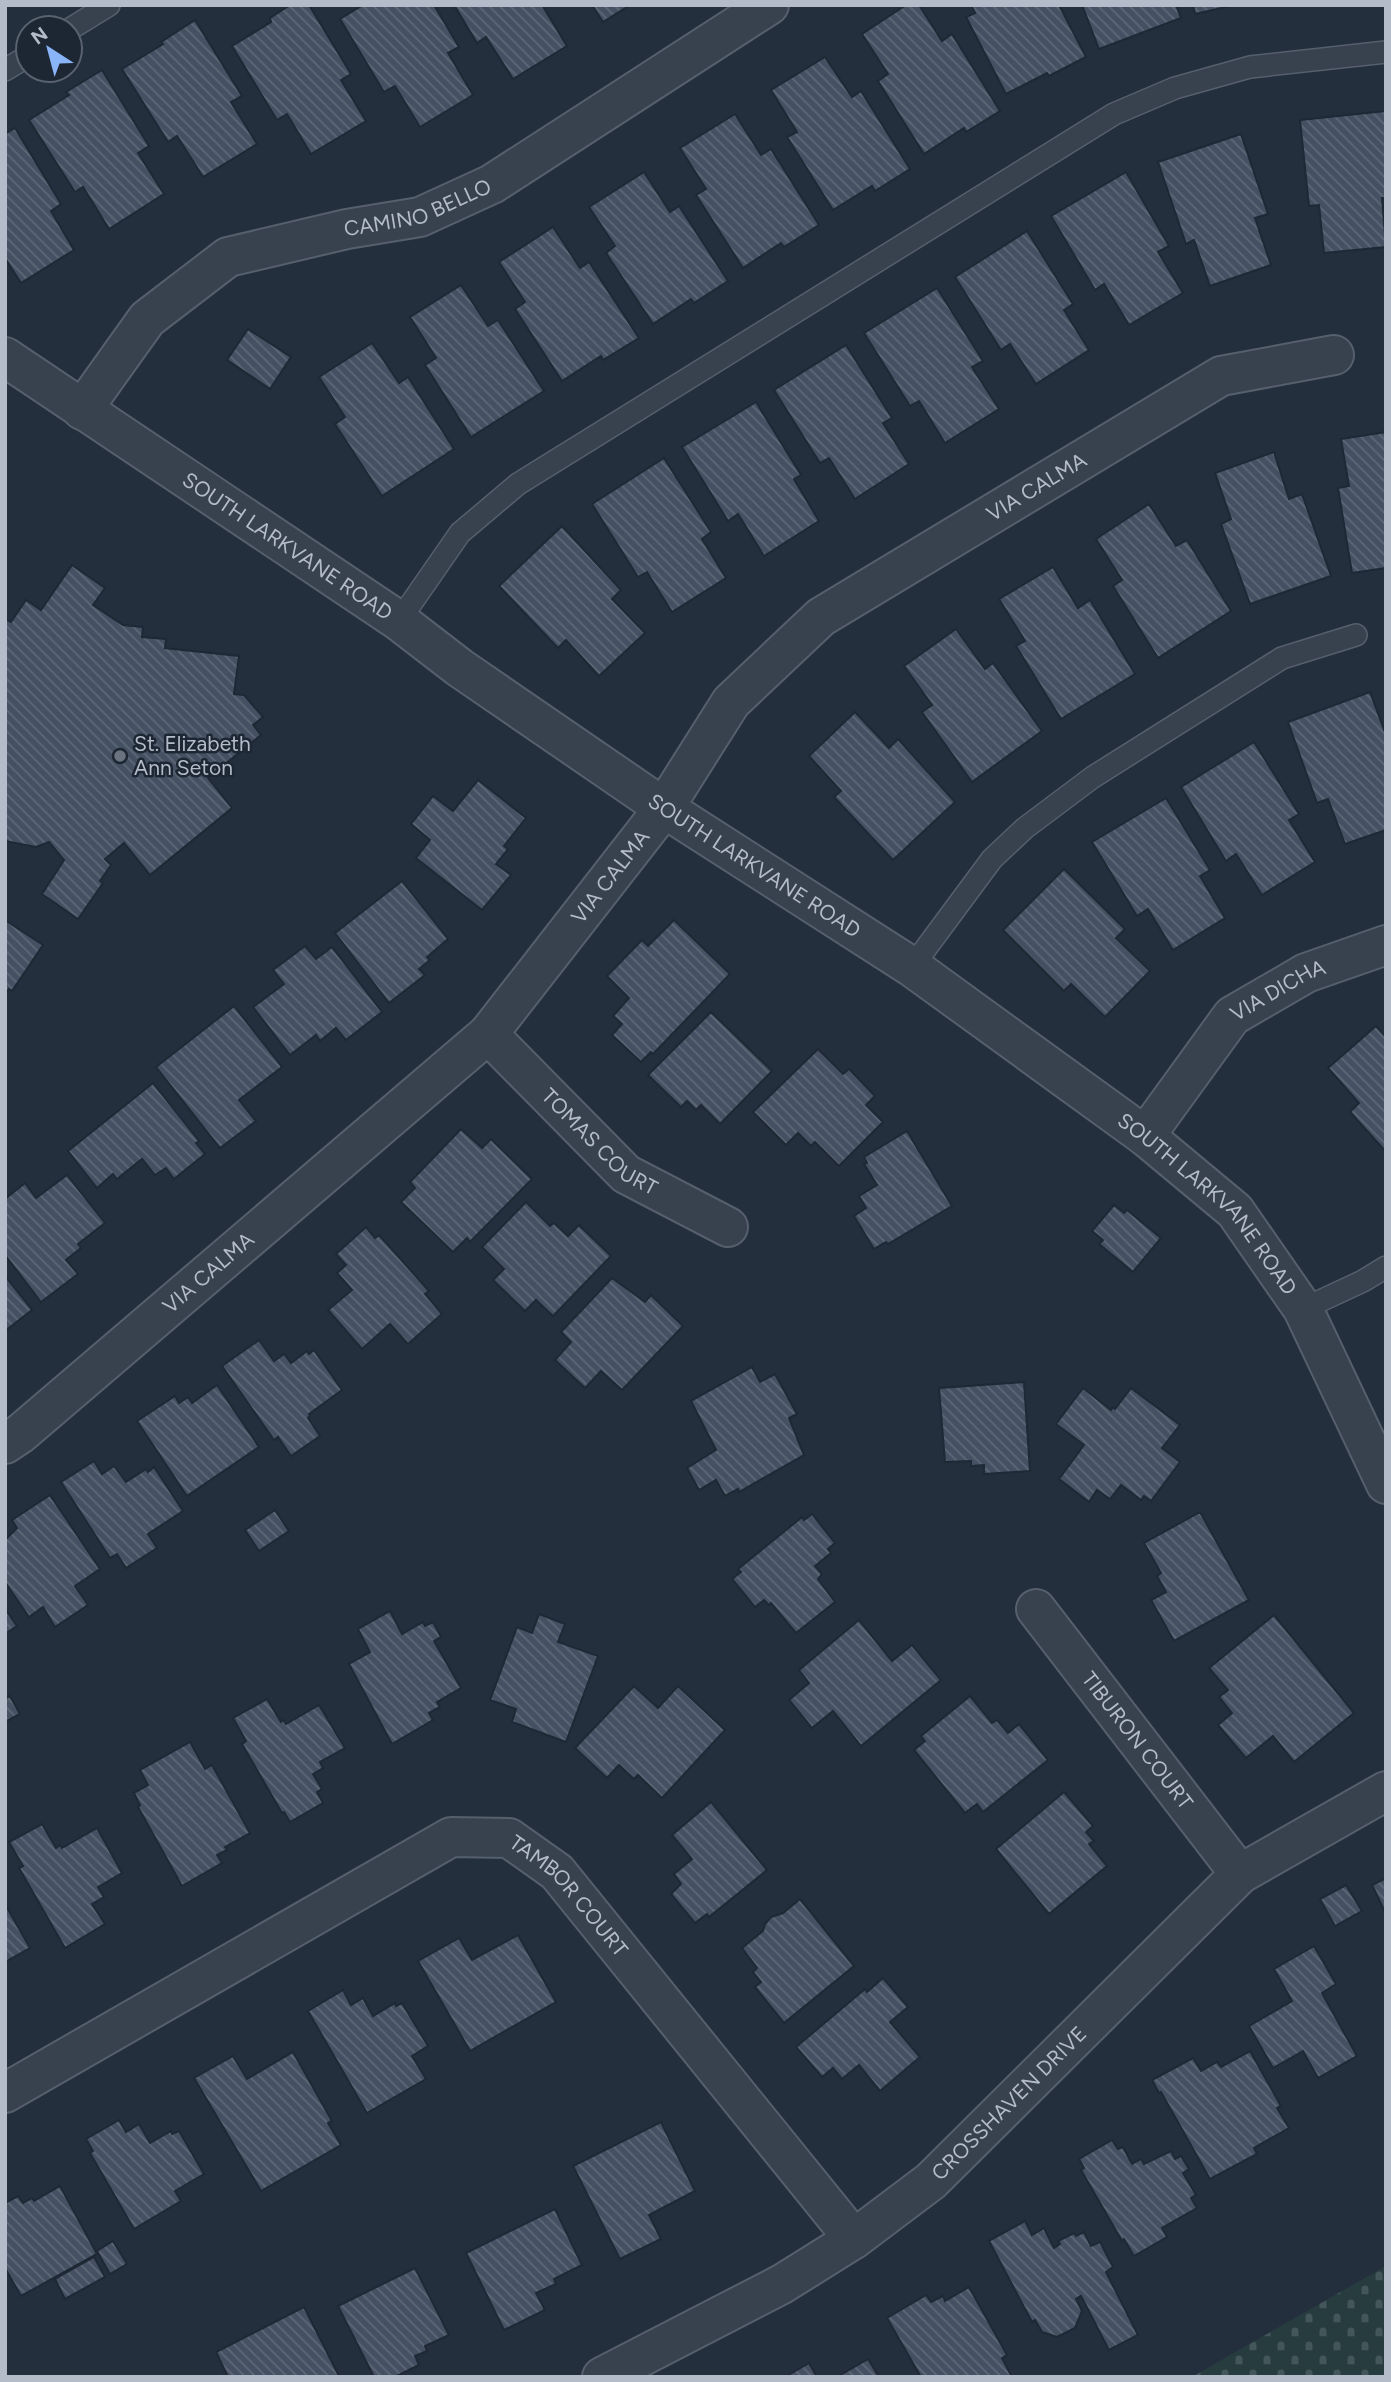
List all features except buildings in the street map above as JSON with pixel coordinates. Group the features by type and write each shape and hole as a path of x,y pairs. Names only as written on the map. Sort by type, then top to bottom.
{"street":[{"name":"CAMINO BELLO","path":"82,410 147,319 228,257 346,229 420,217 492,184 769,5"},
{"name":"VIA CALMA","path":"5,1444 488,1034 664,807 731,702 821,617 1221,376 1334,355"},
{"name":"SOUTH LARKVANE ROAD","path":"5,358 399,621 460,668 664,807 912,967 1145,1136 1235,1212 1303,1309 1386,1485"},
{"name":"VIA DICHA","path":"1145,1136 1232,1016 1306,973 1386,945"},
{"name":"TOMAS COURT","path":"488,1034 626,1174 729,1227"},
{"name":"TIBURON COURT","path":"1036,1609 1240,1874"},
{"name":"CROSSHAVEN DRIVE","path":"602,2377 782,2284 854,2239 931,2181 1240,1874 1386,1791"},
{"name":"TAMBOR COURT","path":"5,2093 451,1837 509,1838 557,1872 854,2239"}],"lane":[{"path":"84,21 109,5"},
{"path":"399,621 460,533 518,484 1114,114 1175,88 1250,67 1386,52"},
{"path":"912,967 992,859 1026,828 1083,784 1282,658 1356,635"},
{"path":"1303,1309 1386,1268"}],"green space":[{"path":"1386,2266 1386,2377 1192,2377"}],"place":[{"name":"St. Elizabeth Ann Seton","path":"120,756"}]}
